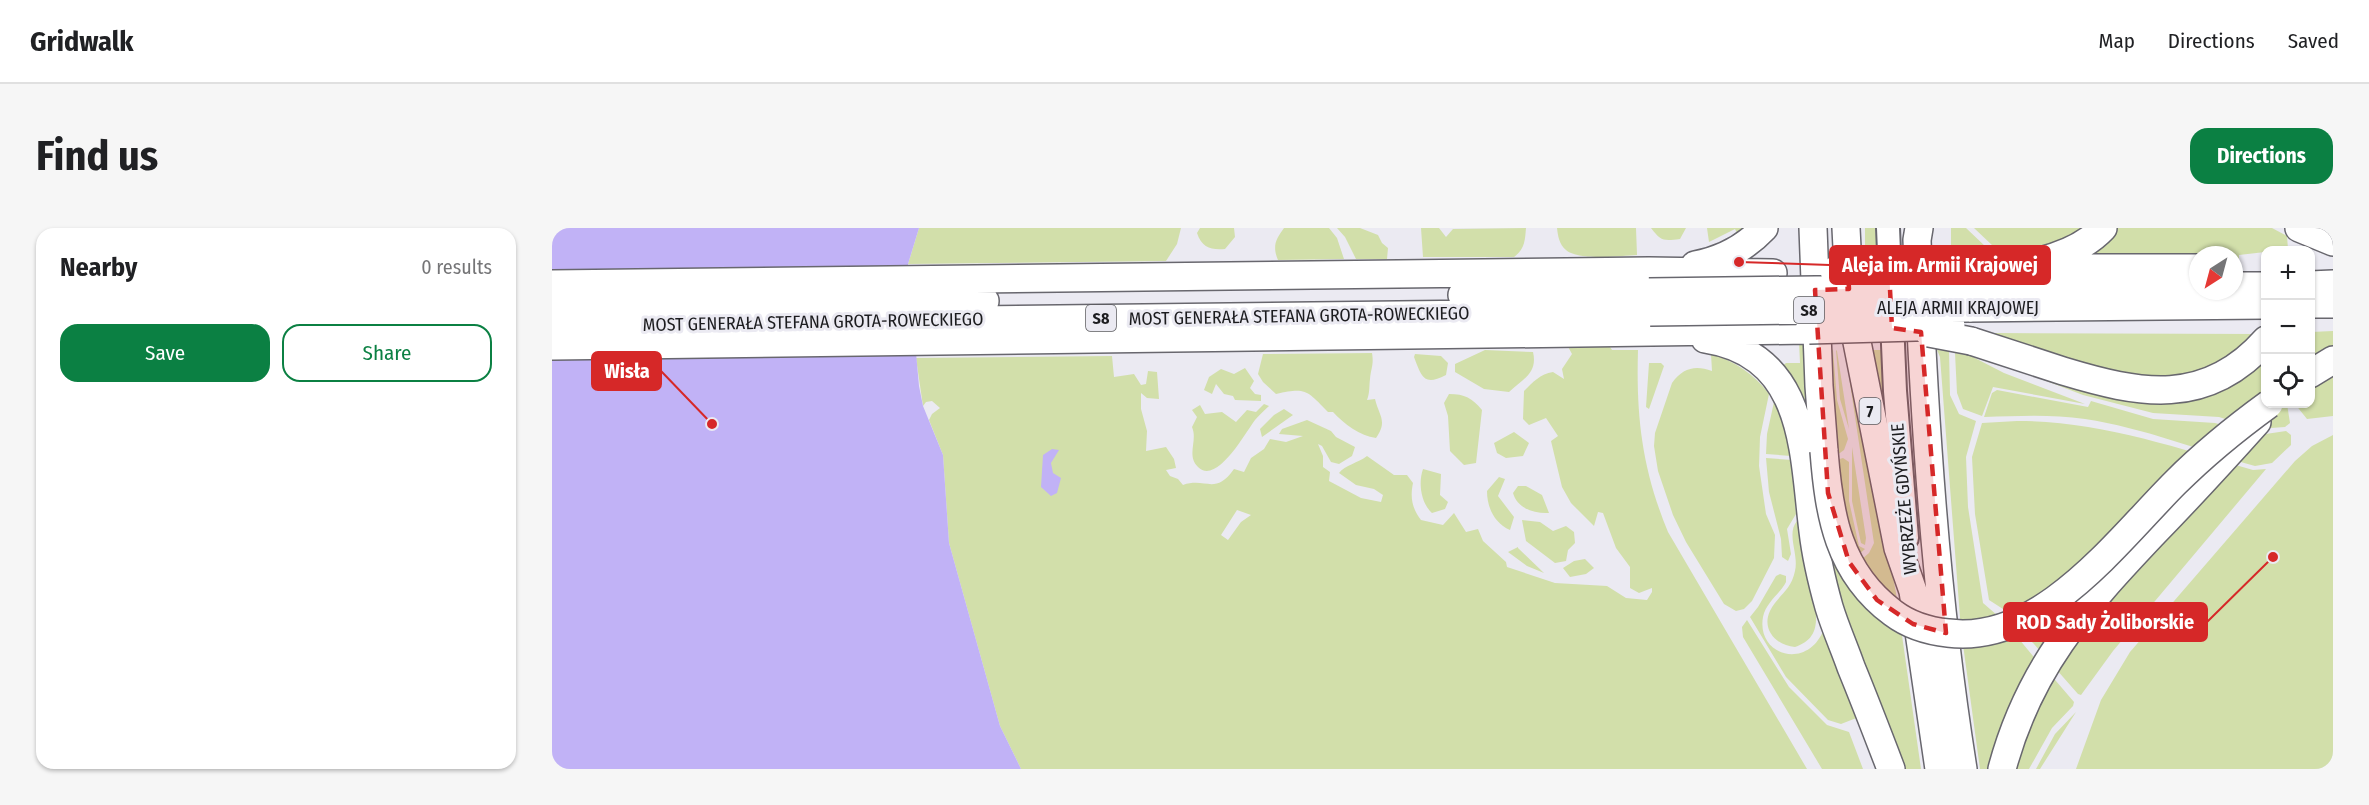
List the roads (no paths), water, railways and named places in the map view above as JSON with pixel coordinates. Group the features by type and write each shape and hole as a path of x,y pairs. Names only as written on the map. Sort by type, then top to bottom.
{"highway":[{"path":"1650,302 1714,261 1746,244 1764,228"},
{"path":"1813,228 1819,386 1828,493 1836,532 1849,562 1866,588 1889,610 1913,624 1939,632 1965,634 2004,627 2028,617 2054,601 2095,564 2177,481 2226,436 2264,408"},
{"name":"7","path":"1846,228 1850,307 1895,537 1913,591"},
{"path":"1969,306 2038,261 2056,257 2080,247 2103,228"},
{"path":"2299,246 2298,228 2333,242"},
{"name":"WYBRZEŻE GDYŃSKIE","path":"1918,232 1923,383 1930,485 1963,769"},
{"path":"2315,267 2333,267"},
{"path":"552,284 1650,302 1892,328 1969,306 2189,269"},
{"path":"552,346 1650,302 1741,273 1969,306 2255,296 2250,356 2220,376 2186,388 2166,391 2115,386 1969,306"},
{"path":"2315,285 2333,284"},
{"name":"ALEJA ARMII KRAJOWEJ","path":"1650,302 1969,306 2189,288"},
{"name":"MOST GENERAŁA STEFANA GROTA-ROWECKIEGO","path":"552,306 1403,297 1650,302"},
{"path":"1650,302 1712,340 1731,346 1758,362 1782,388 1794,411 1802,436 1816,553 1830,609 1892,769"},
{"name":"MOST GENERAŁA STEFANA GROTA-ROWECKIEGO","path":"552,325 1650,302"},
{"path":"2315,304 2333,304"},
{"path":"2315,322 2333,321"},
{"path":"2315,371 2333,360"},
{"path":"2002,769 2011,733 2039,675 2063,637 2090,602 2269,408"},
{"name":"WYBRZEŻE GDYŃSKIE","path":"1913,591 1938,769"}],"main road":[{"name":"WYBRZEŻE GDYŃSKIE","path":"1888,228 1895,391 1913,591"}],"place":[{"name":"Aleja im. Armii Krajowej","path":"1739,262"},
{"name":"Wisła","path":"712,424"},
{"name":"ROD Sady Żoliborskie","path":"2273,557"}]}
